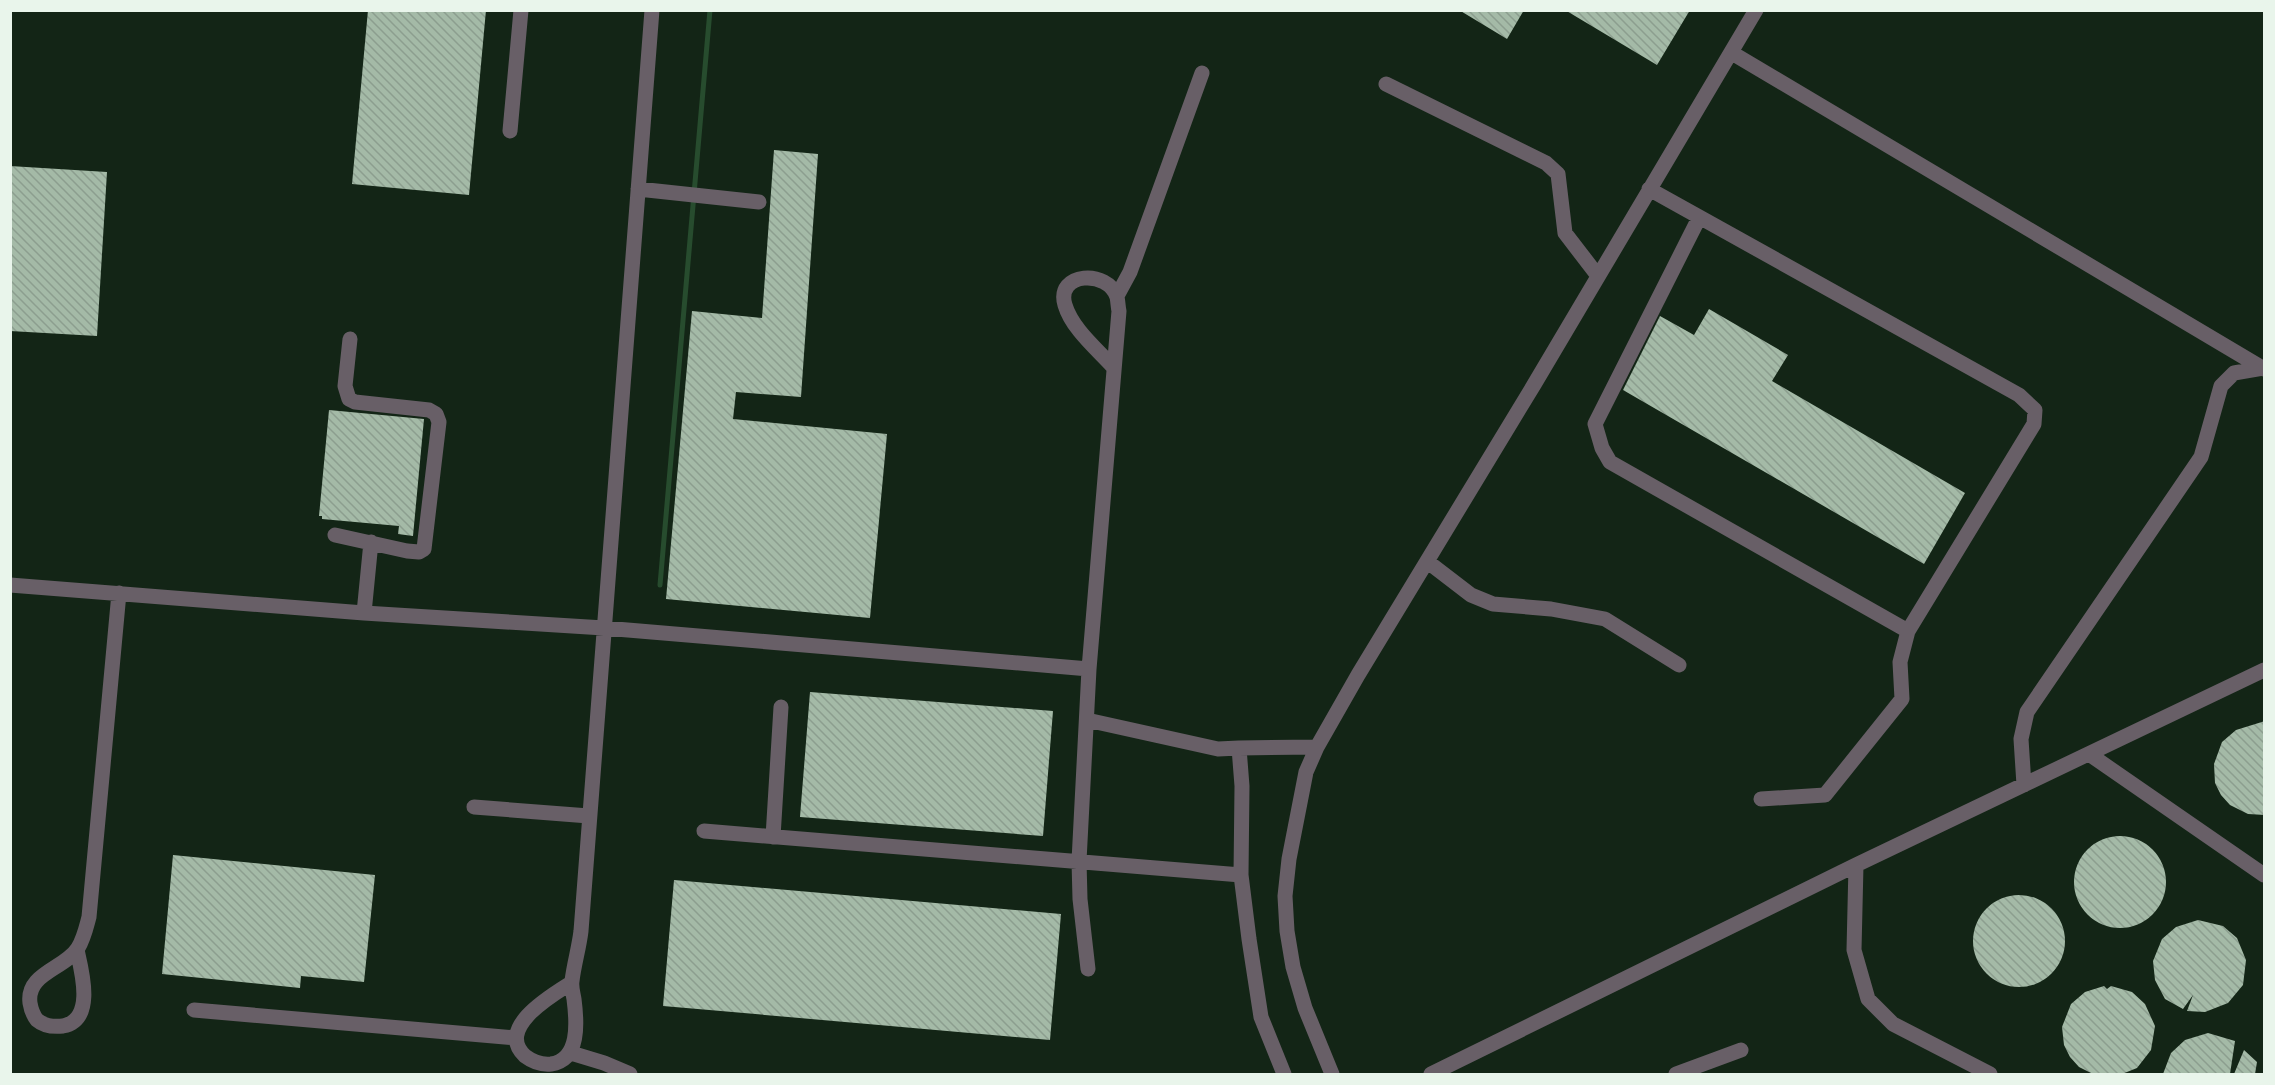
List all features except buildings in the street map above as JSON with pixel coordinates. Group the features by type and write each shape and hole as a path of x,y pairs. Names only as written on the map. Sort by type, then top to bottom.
{"street":[{"path":"510,131 521,10"},
{"path":"572,983 547,998 526,1017 519,1027 516,1038 523,1054 533,1062 547,1064 560,1062 571,1053 576,1026 572,983 581,931 652,10"},
{"path":"1332,1074 1305,1008 1293,967 1287,931 1285,896 1289,859 1306,772 1317,747 1358,675 1428,562 1756,10"},
{"path":"1732,53 2264,369"},
{"path":"1117,296 1130,272 1202,73"},
{"path":"1386,84 1546,163 1558,174 1565,233 1598,276"},
{"path":"638,189 759,202"},
{"path":"1649,189 1699,219 2019,395 2035,410 2034,424 1908,631 1900,662 1902,699 1825,795 1761,800"},
{"path":"1699,219 1595,424 1602,448 1610,462 1908,631"},
{"path":"1088,969 1078,861 1089,669 1119,311 1117,296 1108,284 1098,279 1085,277 1075,280 1067,286 1064,304 1079,329 1114,368"},
{"path":"335,535 407,551 419,552 424,549 439,422 436,414 429,410 355,402 349,399 345,386 350,339"},
{"path":"2024,785 2021,739 2027,712 2201,457 2221,386 2234,373 2264,369"},
{"path":"364,613 371,542"},
{"path":"1428,562 1471,595 1493,604 1551,609 1605,619 1679,665"},
{"path":"10,585 364,613 604,628 1089,669"},
{"path":"77,950 84,989 82,1009 76,1020 67,1025 55,1027 42,1024 35,1018 31,1009 30,990 36,981 77,950 89,918 119,593"},
{"path":"1431,1074 1856,865 2265,670"},
{"path":"773,837 781,707"},
{"path":"1087,720 1218,748 1317,747"},
{"path":"1239,748 1242,786 1241,875 1261,1017 1284,1074"},
{"path":"2089,754 2265,875"},
{"path":"474,807 589,816"},
{"path":"704,831 1241,875"},
{"path":"1856,865 1854,950 1868,999 1893,1024 1990,1074"},
{"path":"194,1011 516,1038"},
{"path":"1676,1074 1742,1050"},
{"path":"571,1053 630,1074"}],"waterway":[{"path":"660,585 710,10"}]}
